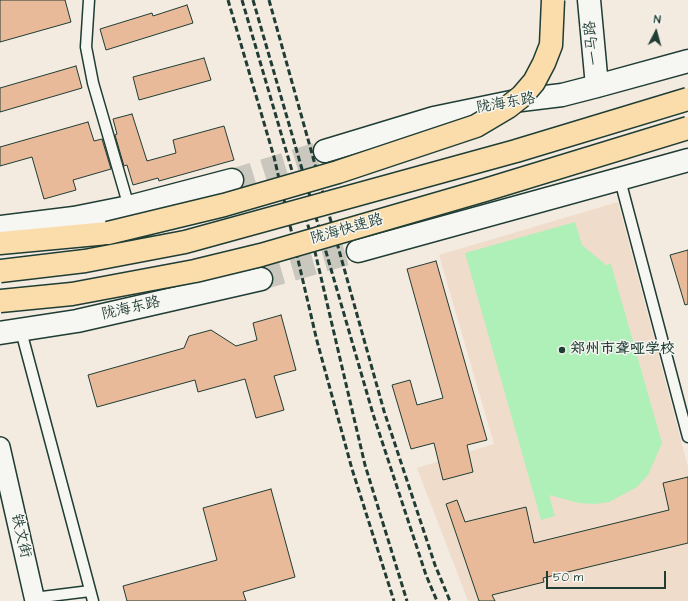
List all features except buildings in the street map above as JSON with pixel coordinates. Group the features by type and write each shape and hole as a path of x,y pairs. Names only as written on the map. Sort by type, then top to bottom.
{"highway":[{"path":"0,243 108,233 239,200 338,172 476,126 508,107 522,96 534,82 551,45 553,0"},
{"name":"陇海快速路","path":"4,268 85,261 185,242 516,151 688,99"},
{"name":"陇海快速路","path":"0,301 72,294 151,280 232,262 485,190 688,128"},
{"path":"85,261 108,233"}],"street":[{"name":"一马路","path":"589,0 598,86"},
{"name":"陇海东路","path":"325,151 434,118 598,86 688,61"},
{"path":"358,251 620,180 688,160"},
{"path":"0,227 74,218 129,207 232,180"},
{"name":"陇海东路","path":"10,332 77,321 261,279"},
{"name":"铁文街","path":"0,447 34,600"}],"lane":[{"path":"89,0 86,47 93,83 129,207"},
{"path":"620,180 688,437"},
{"path":"10,332 92,601"},
{"path":"34,600 90,591"}],"shaded area":[{"name":"郑州市聋哑学校","path":"618,202 688,467 688,601 468,601 417,468 494,444 439,255"}],"green space":[{"path":"575,222 582,245 606,265 611,264 662,443 648,475 637,487 609,502 595,504 579,503 549,495 555,516 541,520 465,253"}],"tunnel":[{"path":"232,180 325,151"},
{"path":"261,279 358,251"}],"railway":[{"path":"228,0 274,157 317,341 352,469 394,601"},
{"path":"242,0 312,239 365,465 407,601"},
{"path":"253,0 373,414 426,575 437,601"},
{"path":"269,0 384,411 435,565 450,601"}],"place":[{"name":"郑州市聋哑学校","path":"562,350"}]}
